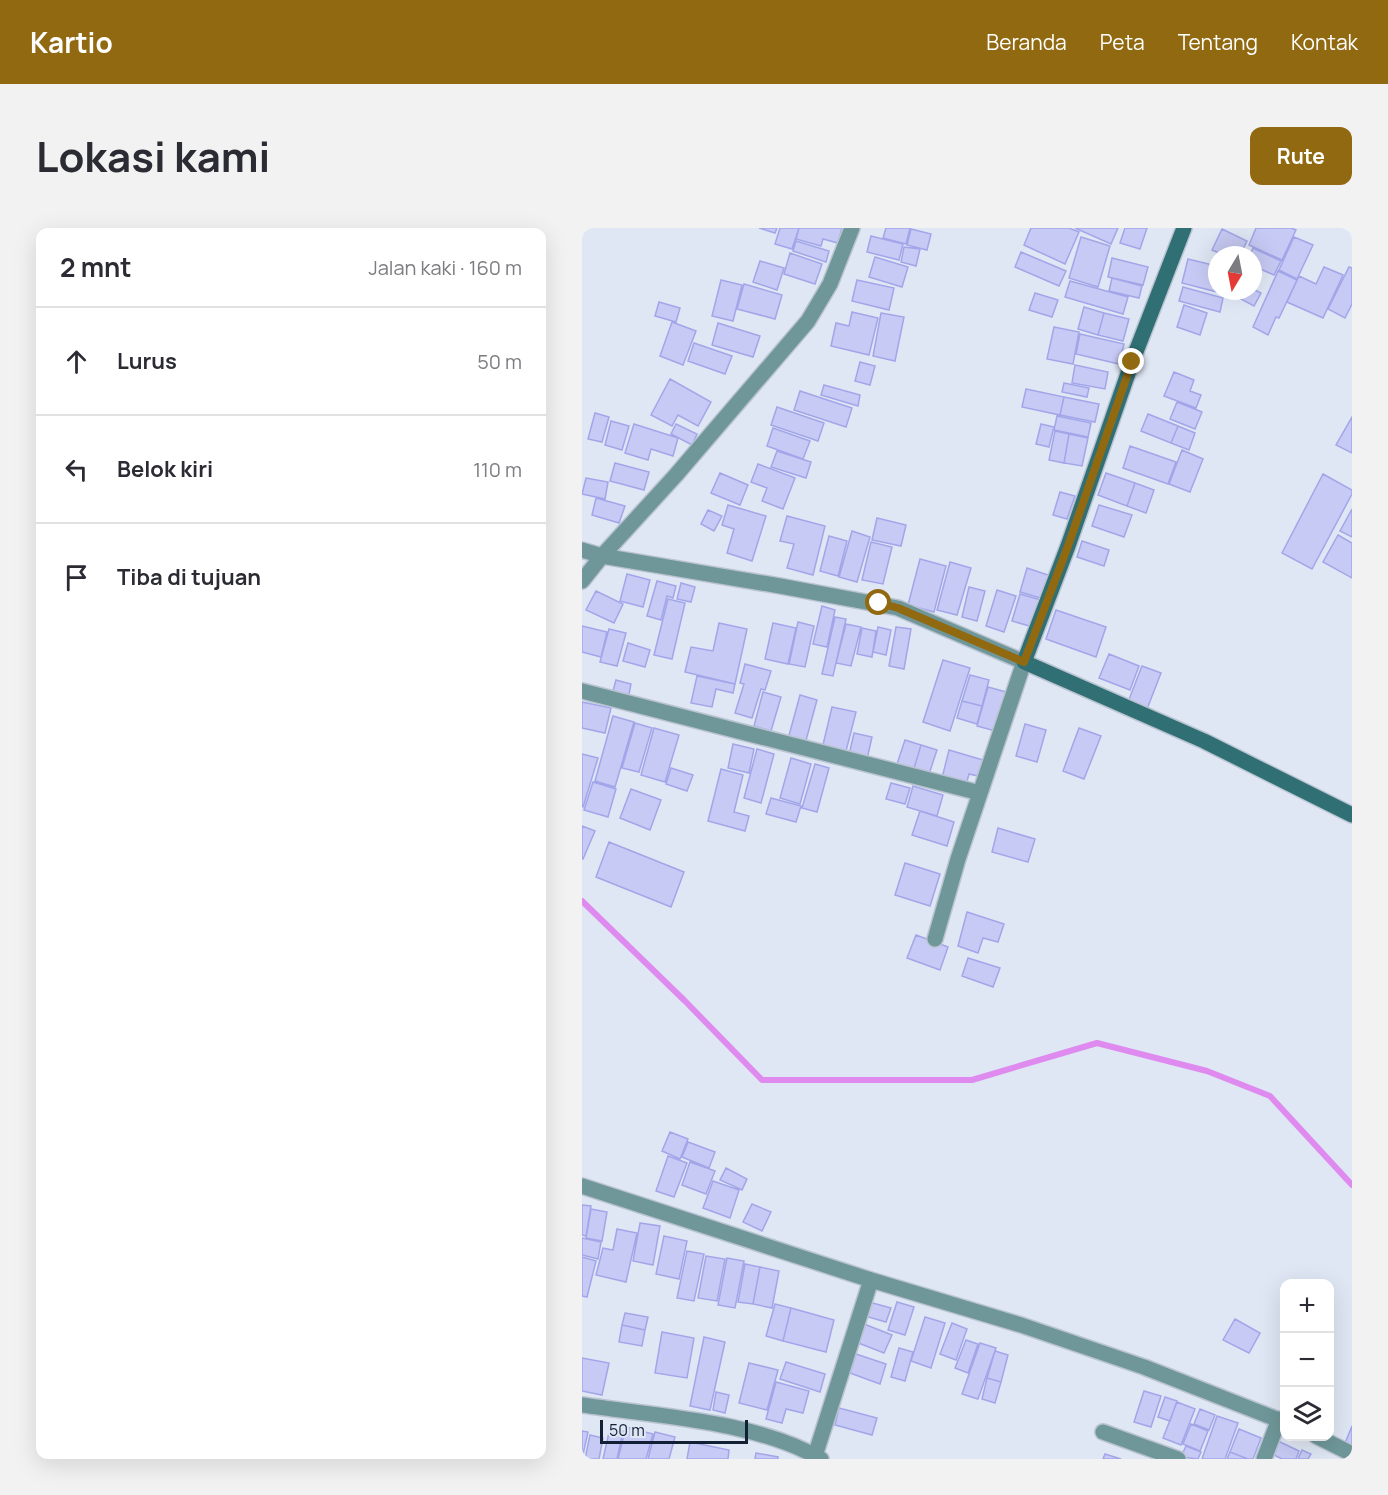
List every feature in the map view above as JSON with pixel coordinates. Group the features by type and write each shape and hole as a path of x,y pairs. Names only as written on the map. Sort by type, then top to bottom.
{"street":[{"path":"582,581 808,321 830,284 852,228"},
{"path":"935,939 980,793 1024,662 1068,546 1132,362 1184,228"},
{"path":"582,550 602,556 898,608 1204,741 1352,815"},
{"path":"582,691 980,793"},
{"path":"582,1186 871,1280 1021,1325 1144,1367 1280,1419"},
{"path":"582,1405 716,1425 777,1439 816,1458 871,1280"},
{"path":"1264,1459 1280,1424"},
{"path":"1103,1432 1178,1459"},
{"path":"1324,1441 1352,1454"}],"building":[{"path":"759,228 777,228 775,233"},
{"path":"780,228 799,228 792,249 775,244"},
{"path":"799,228 842,228 838,243 823,239 821,246 796,239"},
{"path":"886,228 910,228 906,244 883,238"},
{"path":"1031,228 1069,228 1079,232 1065,264 1024,245"},
{"path":"1075,228 1118,228 1111,244"},
{"path":"1125,228 1147,228 1140,249 1120,243"},
{"path":"1256,228 1296,230 1282,260 1262,251 1262,246 1249,245"},
{"path":"911,229 931,234 927,250 907,245"},
{"path":"1222,229 1247,241 1244,246 1214,246"},
{"path":"871,236 903,244 899,260 867,252"},
{"path":"1081,237 1110,246 1098,287 1069,278"},
{"path":"1294,237 1313,245 1297,279 1279,270"},
{"path":"796,241 829,251 826,262 793,251"},
{"path":"904,247 920,249 916,266 901,262"},
{"path":"1021,252 1066,271 1059,286 1015,267"},
{"path":"1262,252 1281,261 1274,275 1262,270"},
{"path":"790,253 822,264 815,284 784,274"},
{"path":"875,257 908,267 902,287 869,277"},
{"path":"1112,258 1148,267 1143,285 1108,277"},
{"path":"1188,259 1208,264 1208,290 1182,283"},
{"path":"760,261 784,268 777,290 753,282"},
{"path":"1324,267 1343,275 1323,318 1287,302 1299,276 1316,284"},
{"path":"1349,267 1352,268 1352,304 1345,318 1328,309"},
{"path":"1278,271 1297,280 1279,318 1276,317 1268,335 1253,327"},
{"path":"1112,278 1142,286 1139,298 1109,291"},
{"path":"721,280 742,285 733,321 712,316"},
{"path":"857,280 894,288 889,310 852,301"},
{"path":"1070,281 1128,297 1123,314 1065,297"},
{"path":"744,284 782,295 775,319 737,309"},
{"path":"1183,287 1208,294 1208,300 1223,300 1220,312 1179,301"},
{"path":"1035,293 1058,300 1052,317 1029,310"},
{"path":"1243,300 1257,300 1254,306"},
{"path":"659,302 680,308 676,322 655,316"},
{"path":"1184,305 1207,313 1200,335 1177,327"},
{"path":"1084,307 1104,313 1098,335 1078,329"},
{"path":"852,312 878,318 869,355 831,346 836,323 849,326"},
{"path":"881,313 904,317 895,361 873,356"},
{"path":"1104,313 1129,319 1123,341 1098,335"},
{"path":"672,322 696,331 683,365 660,356"},
{"path":"718,323 760,336 753,357 712,345"},
{"path":"1054,327 1079,332 1073,364 1047,359"},
{"path":"1080,334 1124,344 1119,364 1076,354"},
{"path":"694,343 732,356 725,374 688,361"},
{"path":"860,362 875,366 870,385 855,381"},
{"path":"1075,365 1108,372 1105,389 1072,383"},
{"path":"1174,372 1194,380 1190,391 1201,395 1196,408 1164,396"},
{"path":"670,379 711,402 698,426 678,415 672,426 651,415"},
{"path":"1064,383 1089,388 1087,397 1062,392"},
{"path":"824,385 860,395 858,406 821,395"},
{"path":"1026,389 1064,397 1060,415 1022,407"},
{"path":"800,391 852,408 846,427 794,410"},
{"path":"1064,397 1099,404 1095,422 1060,415"},
{"path":"1177,402 1202,412 1195,429 1170,419"},
{"path":"777,407 824,423 818,441 771,425"},
{"path":"595,413 609,417 602,442 588,439"},
{"path":"1148,414 1178,426 1171,443 1141,431"},
{"path":"1057,416 1091,423 1088,437 1054,430"},
{"path":"1352,417 1352,453 1336,445"},
{"path":"611,421 629,426 622,450 605,445"},
{"path":"634,424 678,438 673,456 651,449 648,460 625,453"},
{"path":"676,424 697,434 692,445 671,434"},
{"path":"1041,424 1054,427 1049,447 1036,444"},
{"path":"1178,426 1195,433 1189,450 1171,443"},
{"path":"773,428 810,441 803,459 767,446"},
{"path":"1055,431 1069,434 1064,463 1049,460"},
{"path":"1069,434 1088,438 1082,466 1064,463"},
{"path":"1130,446 1176,462 1168,484 1123,468"},
{"path":"1182,450 1203,459 1190,492 1169,484"},
{"path":"777,451 811,462 806,478 771,467"},
{"path":"615,463 649,472 644,490 610,481"},
{"path":"758,464 795,478 783,509 762,501 767,488 751,482"},
{"path":"720,473 748,485 740,505 711,493"},
{"path":"1106,473 1135,483 1127,506 1098,495"},
{"path":"1323,474 1352,490 1352,494 1312,569 1282,553"},
{"path":"586,478 608,482 605,499 582,494"},
{"path":"1135,483 1154,490 1146,513 1127,506"},
{"path":"1060,492 1075,496 1067,519 1053,515"},
{"path":"596,498 625,506 619,523 592,515"},
{"path":"728,505 766,516 752,561 727,553 734,529 722,525"},
{"path":"1099,505 1132,515 1124,537 1092,526"},
{"path":"1352,509 1352,537 1340,531"},
{"path":"708,510 722,516 714,531 701,524"},
{"path":"787,516 825,526 813,575 787,568 794,544 780,541"},
{"path":"877,518 906,525 901,546 872,540"},
{"path":"852,531 870,537 857,582 839,577"},
{"path":"1338,535 1352,543 1352,578 1323,562"},
{"path":"829,536 847,541 838,576 820,571"},
{"path":"1082,541 1109,550 1104,566 1077,557"},
{"path":"871,542 892,547 883,584 862,580"},
{"path":"920,559 946,566 934,612 908,605"},
{"path":"950,562 971,568 957,615 937,610"},
{"path":"1027,568 1051,576 1044,599 1020,592"},
{"path":"627,574 650,580 643,607 620,601"},
{"path":"657,581 676,586 673,598 667,596 661,620 647,616"},
{"path":"681,583 695,587 691,602 677,599"},
{"path":"969,587 985,591 977,621 962,617"},
{"path":"997,590 1016,596 1004,632 986,626"},
{"path":"596,591 623,604 614,623 586,610"},
{"path":"1020,594 1041,600 1033,627 1012,621"},
{"path":"668,599 685,603 672,659 654,655"},
{"path":"822,606 835,610 827,647 813,644"},
{"path":"1056,610 1106,627 1096,657 1046,639"},
{"path":"835,617 846,619 833,676 822,674"},
{"path":"798,622 814,626 805,667 789,664"},
{"path":"719,623 747,629 735,684 685,672 691,647 713,651"},
{"path":"773,623 796,628 788,664 765,659"},
{"path":"846,624 861,627 851,666 836,663"},
{"path":"582,626 607,632 601,657 582,652"},
{"path":"878,627 891,630 886,655 873,652"},
{"path":"896,627 911,629 904,669 889,666"},
{"path":"862,628 876,631 872,657 857,654"},
{"path":"609,629 626,633 617,666 600,662"},
{"path":"628,643 650,650 645,667 623,661"},
{"path":"1109,654 1139,666 1130,690 1099,678"},
{"path":"943,660 970,668 950,731 923,722"},
{"path":"745,664 771,671 765,690 761,689 752,718 735,713 744,684 740,683"},
{"path":"1142,666 1161,673 1147,709 1128,702"},
{"path":"970,675 989,680 982,706 962,701"},
{"path":"697,676 735,684 733,693 716,689 712,707 691,703"},
{"path":"616,680 631,684 628,699 612,695"},
{"path":"988,687 1010,693 999,732 977,726"},
{"path":"763,692 781,697 771,731 754,726"},
{"path":"800,695 817,700 805,744 788,739"},
{"path":"962,701 982,706 977,724 957,718"},
{"path":"582,702 611,708 605,733 582,728"},
{"path":"832,707 856,712 845,755 822,749"},
{"path":"613,716 634,722 615,787 595,781"},
{"path":"635,723 652,728 639,772 622,768"},
{"path":"1025,724 1046,730 1037,762 1016,756"},
{"path":"654,728 679,735 665,782 641,775"},
{"path":"1079,728 1101,736 1084,779 1063,771"},
{"path":"854,733 872,737 867,759 849,755"},
{"path":"905,740 921,745 913,772 896,767"},
{"path":"733,744 754,749 749,773 728,768"},
{"path":"921,745 937,750 928,777 913,772"},
{"path":"757,749 774,754 761,803 744,798"},
{"path":"949,750 983,760 978,776 969,774 966,785 942,778"},
{"path":"582,754 598,758 583,807 582,806"},
{"path":"791,758 811,764 800,804 780,798"},
{"path":"815,764 829,768 817,812 802,808"},
{"path":"671,768 693,775 687,791 666,784"},
{"path":"721,769 743,775 734,812 749,816 745,831 708,821"},
{"path":"593,782 616,789 608,817 584,810"},
{"path":"891,783 910,788 905,804 886,799"},
{"path":"913,786 943,795 937,816 907,807"},
{"path":"631,789 661,800 650,830 620,818"},
{"path":"771,798 801,806 796,822 766,814"},
{"path":"920,811 954,822 947,846 912,835"},
{"path":"582,826 595,831 583,859 582,859"},
{"path":"998,828 1035,839 1028,862 992,852"},
{"path":"609,842 684,872 671,907 596,877"},
{"path":"905,863 940,874 930,906 895,895"},
{"path":"967,912 1004,924 998,942 983,938 978,953 958,946"},
{"path":"916,935 948,947 940,970 907,958"},
{"path":"968,958 1000,968 993,987 962,976"},
{"path":"670,1132 688,1139 680,1159 662,1151"},
{"path":"688,1142 715,1152 709,1168 682,1157"},
{"path":"668,1156 687,1163 674,1197 656,1191"},
{"path":"690,1162 715,1171 706,1194 682,1185"},
{"path":"726,1168 747,1179 742,1190 720,1180"},
{"path":"713,1181 739,1190 730,1218 703,1208"},
{"path":"752,1204 771,1212 762,1231 743,1222"},
{"path":"582,1205 591,1206 586,1236 582,1235"},
{"path":"591,1209 607,1212 602,1241 586,1238"},
{"path":"640,1223 660,1226 653,1265 633,1261"},
{"path":"617,1229 637,1233 626,1282 596,1275 603,1248 613,1250"},
{"path":"664,1236 687,1241 679,1279 656,1274"},
{"path":"582,1238 601,1242 598,1259 582,1255"},
{"path":"687,1251 704,1254 694,1301 677,1298"},
{"path":"706,1256 725,1259 717,1301 698,1298"},
{"path":"582,1257 596,1261 587,1297 582,1296"},
{"path":"727,1258 744,1261 735,1308 718,1305"},
{"path":"745,1264 760,1267 753,1304 738,1302"},
{"path":"760,1267 779,1271 772,1308 753,1304"},
{"path":"869,1302 891,1308 886,1322 865,1316"},
{"path":"897,1302 914,1307 905,1335 888,1330"},
{"path":"775,1304 791,1308 783,1341 766,1336"},
{"path":"791,1308 834,1320 826,1352 783,1341"},
{"path":"625,1313 648,1317 645,1330 622,1325"},
{"path":"925,1317 945,1323 931,1368 911,1361"},
{"path":"1235,1319 1260,1333 1249,1353 1223,1340"},
{"path":"952,1323 967,1329 956,1360 940,1354"},
{"path":"864,1324 892,1335 884,1353 856,1342"},
{"path":"622,1325 645,1330 642,1346 619,1342"},
{"path":"662,1332 694,1338 687,1378 655,1373"},
{"path":"704,1337 725,1342 710,1410 690,1406"},
{"path":"966,1340 978,1344 968,1373 955,1368"},
{"path":"980,1343 996,1348 978,1399 962,1394"},
{"path":"899,1348 913,1352 905,1381 891,1377"},
{"path":"995,1351 1008,1355 1001,1382 987,1378"},
{"path":"856,1354 886,1364 880,1384 850,1373"},
{"path":"582,1358 609,1363 602,1395 582,1391"},
{"path":"786,1362 825,1374 820,1392 780,1379"},
{"path":"749,1363 778,1370 767,1410 739,1403"},
{"path":"987,1378 1001,1382 995,1403 982,1399"},
{"path":"776,1382 809,1391 803,1413 786,1409 782,1423 766,1419"},
{"path":"1144,1391 1161,1396 1151,1427 1134,1422"},
{"path":"716,1392 729,1395 725,1413 713,1410"},
{"path":"1165,1397 1177,1401 1170,1421 1158,1417"},
{"path":"1177,1402 1195,1409 1181,1445 1163,1438"},
{"path":"839,1408 877,1418 872,1435 835,1425"},
{"path":"1200,1409 1215,1415 1209,1430 1194,1424"},
{"path":"1217,1416 1238,1423 1225,1459 1202,1459"},
{"path":"1191,1424 1208,1431 1200,1451 1183,1444"},
{"path":"1352,1426 1352,1446 1345,1443"},
{"path":"626,1427 653,1434 646,1459 618,1459"},
{"path":"610,1428 623,1431 617,1459 603,1459"},
{"path":"1239,1429 1261,1438 1253,1459 1230,1452"},
{"path":"582,1431 588,1432 582,1459"},
{"path":"655,1432 675,1437 669,1459 648,1459"},
{"path":"590,1435 603,1438 599,1459 585,1459"},
{"path":"1278,1441 1299,1451 1296,1459 1282,1459 1272,1454"},
{"path":"690,1442 729,1450 728,1459 687,1459"},
{"path":"1186,1446 1201,1452 1198,1459 1181,1457"},
{"path":"1302,1450 1311,1454 1308,1459 1298,1459"},
{"path":"1230,1452 1248,1459 1227,1459"},
{"path":"756,1453 778,1457 778,1459 755,1459"},
{"path":"1105,1454 1121,1459 1103,1459"}],"waterway":[{"path":"582,901 762,1080 972,1080 1097,1043 1207,1071 1270,1096 1352,1185"}],"route":[{"path":"879,603 898,608 1024,662 1068,546 1132,362"}]}
